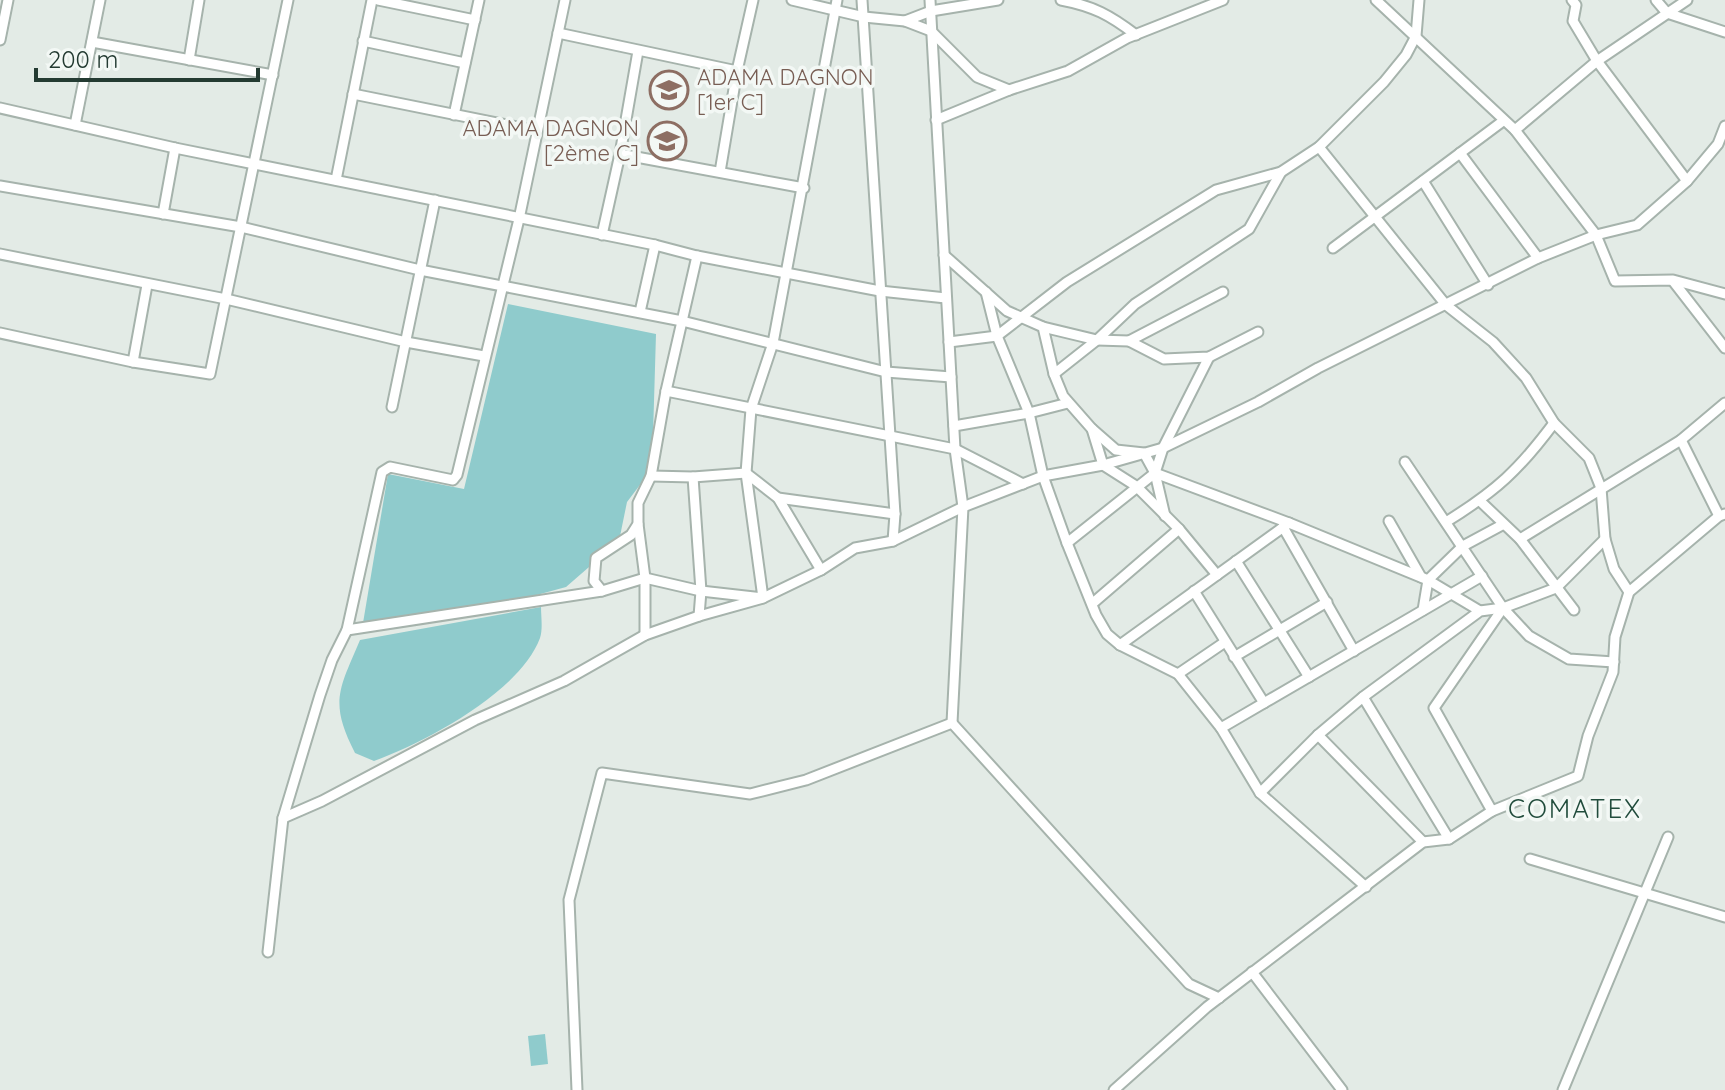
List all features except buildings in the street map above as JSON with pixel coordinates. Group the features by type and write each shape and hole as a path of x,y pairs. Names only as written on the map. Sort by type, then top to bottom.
{"street":[{"path":"0,40 8,0"},
{"path":"75,125 100,0"},
{"path":"189,60 199,0"},
{"path":"0,333 133,362 210,374 288,0"},
{"path":"336,180 363,41 375,0 475,20"},
{"path":"454,115 479,0"},
{"path":"268,952 283,818 320,695 347,630 382,472 390,467 453,480 457,475 519,219 565,0"},
{"path":"720,172 753,0"},
{"path":"792,0 836,4 864,17 905,21 931,31 977,77 1009,90"},
{"path":"862,0 895,514 893,541"},
{"path":"905,21 931,6 998,0"},
{"path":"1061,0 1092,6 1136,35"},
{"path":"936,120 1009,90 1068,71 1136,35 1223,0"},
{"path":"1376,0 1515,130 1596,235 1615,281 1673,280 1725,294"},
{"path":"949,342 997,336 1067,282 1216,190 1281,172 1319,147 1384,82 1416,36 1419,0"},
{"path":"1656,0 1667,13 1725,32"},
{"path":"1515,130 1597,61 1687,0"},
{"path":"1576,2 1573,21 1597,61 1687,181"},
{"path":"763,598 746,473 751,409 773,343 836,4"},
{"path":"931,6 955,449 963,507 952,723 1189,984 1219,998"},
{"path":"558,33 737,71"},
{"path":"363,41 465,63"},
{"path":"92,42 273,75"},
{"path":"602,235 638,51"},
{"path":"353,94 537,131"},
{"path":"0,108 175,148 697,256 880,291 946,298"},
{"path":"1333,248 1503,121"},
{"path":"283,818 322,801 475,720 564,681 645,635 763,598 821,570 855,548 893,541 963,507 1043,476 1103,465 1163,448 1538,258 1596,235 1637,225 1722,146 1725,126"},
{"path":"1319,147 1446,305 1493,342 1526,378 1554,423 1589,458 1601,488 1605,539 1614,569 1629,592"},
{"path":"163,214 175,148"},
{"path":"1460,153 1538,258"},
{"path":"620,154 804,188"},
{"path":"1054,374 1135,304 1249,229 1281,172"},
{"path":"1423,181 1488,285"},
{"path":"0,186 241,227 420,270 682,321 886,372 951,377"},
{"path":"392,407 435,200"},
{"path":"640,312 655,245"},
{"path":"0,254 226,299 406,342 484,356"},
{"path":"944,255 1021,320 1097,340 1129,341 1164,359 1209,357 1258,332"},
{"path":"645,635 645,578 638,503 651,476 666,391 697,256"},
{"path":"1673,280 1725,348"},
{"path":"133,362 147,285"},
{"path":"986,292 997,336 1029,413 1043,476 1096,615 1107,634 1120,645 1178,674 1221,728 1260,793 1366,887"},
{"path":"1129,341 1223,292"},
{"path":"1043,327 1054,374 1068,403 1116,450 1144,453"},
{"path":"1067,543 1155,473 1163,448 1209,357"},
{"path":"666,391 955,449 1023,484"},
{"path":"954,426 1068,403"},
{"path":"1520,539 1681,440 1725,403"},
{"path":"1446,522 1480,501 1514,474 1554,423"},
{"path":"1092,429 1103,465 1136,486 1179,529 1217,575"},
{"path":"1114,1090 1219,998 1423,842 1449,839 1492,811 1578,776 1588,736 1613,672 1615,637 1629,592 1722,515 1681,440"},
{"path":"1144,453 1155,473 1165,516"},
{"path":"1405,462 1503,608 1529,636 1569,659 1614,662"},
{"path":"651,476 746,473 778,498 821,570"},
{"path":"1155,473 1424,579 1480,611"},
{"path":"693,477 701,591 699,616"},
{"path":"778,498 895,514"},
{"path":"1480,501 1520,539 1574,610"},
{"path":"1389,521 1424,579 1423,610"},
{"path":"602,591 594,581 596,558 631,535 638,524"},
{"path":"1120,645 1286,525"},
{"path":"1286,525 1354,651"},
{"path":"1424,579 1463,546 1502,525"},
{"path":"1093,603 1179,529"},
{"path":"1260,793 1318,735 1363,697 1480,611 1503,608 1556,588 1605,539"},
{"path":"1236,561 1309,677"},
{"path":"1221,728 1482,576"},
{"path":"347,630 602,591 645,578 701,591 763,598"},
{"path":"1194,591 1264,703"},
{"path":"1234,657 1327,602"},
{"path":"1492,811 1434,708 1503,608"},
{"path":"1178,674 1225,642"},
{"path":"1363,697 1449,839"},
{"path":"577,1090 569,900 602,773 750,794 806,780 952,723"},
{"path":"1318,735 1423,842"},
{"path":"1563,1090 1668,837"},
{"path":"1530,859 1725,917"},
{"path":"1252,972 1342,1090"}],"water":[{"path":"508,304 656,334 652,469 627,502 619,541 566,587 419,618 363,623 388,474 464,489"},
{"path":"541,607 541,634 529,658 492,696 444,728 374,761 355,753 342,721 340,696 360,640"},
{"path":"545,1034 548,1064 531,1066 528,1036"}],"place":[{"name":"ADAMA DAGNON [1er C]","path":"669,90"},
{"name":"ADAMA DAGNON [2ème C]","path":"667,141"}],"district":[{"name":"COMATEX","path":"1575,808"}]}
